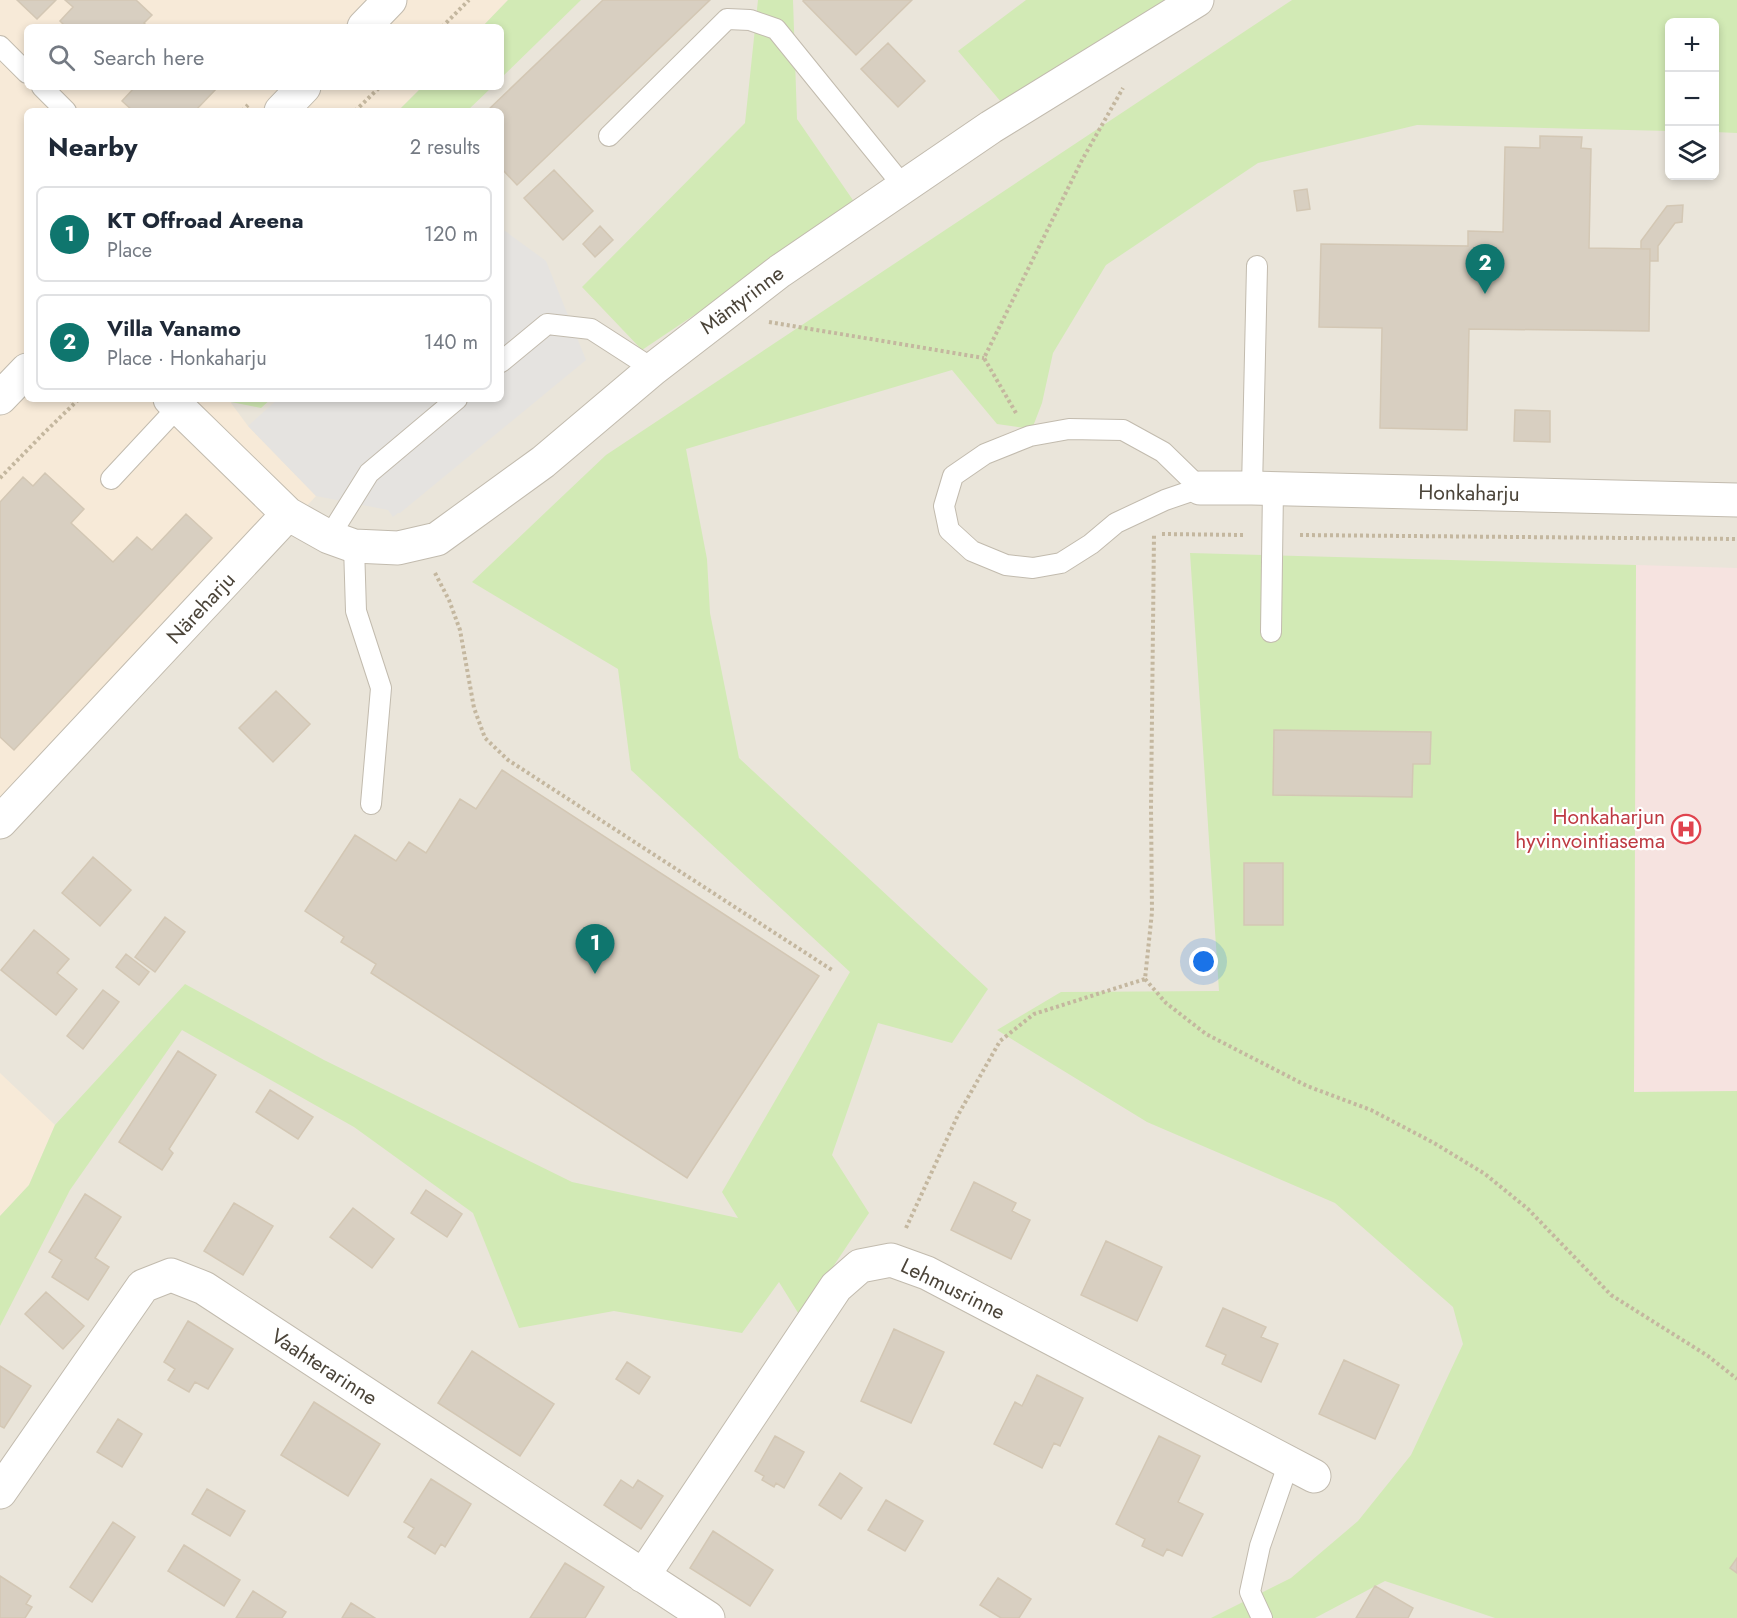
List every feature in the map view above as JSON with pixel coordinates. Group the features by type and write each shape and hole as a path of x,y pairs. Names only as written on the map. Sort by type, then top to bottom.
{"street":[{"path":"367,24 390,0"},
{"name":"Mäntyrinne","path":"288,514 342,542 398,548 437,539 543,462 653,369 780,271 991,128 1197,0"},
{"path":"283,108 301,90"},
{"path":"0,398 24,373"},
{"path":"174,403 288,514"},
{"name":"Honkaharju","path":"1200,488 1737,500"},
{"name":"Näreharju","path":"0,822 288,514"},
{"name":"Lehmusrinne","path":"643,1576 836,1287 860,1266 891,1260 927,1273 1301,1469"},
{"name":"Vaahterarinne","path":"0,1492 143,1286 171,1275 204,1288 708,1618"}],"lane":[{"path":"609,136 727,20 750,20 776,29 904,187"},
{"path":"0,46 24,70"},
{"path":"45,90 63,108"},
{"path":"1257,266 1262,488 1272,535 1271,632"},
{"path":"504,360 547,324 591,329 653,369"},
{"path":"371,804 381,688 357,611 342,542 369,473 453,402"},
{"path":"111,479 174,403"},
{"path":"1069,429 1123,430 1163,452 1200,488 1165,500 1116,523 1091,544 1061,563 1033,568 1006,565 972,552 949,530 944,506 954,476 985,454 1030,436 1069,429"},
{"path":"1262,1618 1250,1592 1260,1546 1301,1469"}],"path":[{"path":"445,24 469,0"},
{"path":"984,358 1082,160 1127,81"},
{"path":"358,108 377,90"},
{"path":"724,314 984,358 1030,436"},
{"path":"0,478 74,403"},
{"path":"1116,523 1154,534 1737,539"},
{"path":"1154,534 1152,912 1145,979 1166,1003 1206,1034 1307,1086 1371,1110 1434,1143 1485,1174 1528,1209 1611,1295 1708,1356 1737,1379"},
{"path":"419,543 449,600 460,630 474,708 485,738 508,760 832,970"},
{"path":"891,1260 958,1115 1000,1041 1034,1014 1145,979"}],"shaded area":[{"path":"0,0 1737,0 1737,1618 0,1618"},
{"path":"0,0 508,0 485,24 24,24 24,90 419,90 401,108 24,108 24,402 232,402 248,426 316,496 0,837"},
{"path":"504,230 546,261 586,360 393,517 388,510 316,496 248,426 275,402 504,402"},
{"name":"Honkaharjun hyvinvointiasema","path":"1636,565 1737,568 1737,1091 1634,1092"},
{"path":"0,1073 55,1125 29,1185 0,1216"}],"green space":[{"path":"508,0 581,0 504,75 504,24 485,24"},
{"path":"758,0 793,0 797,119 857,206 642,350 582,287 745,123"},
{"path":"1026,0 1175,0 1007,109 958,51"},
{"path":"1292,0 1737,0 1737,133 1719,132 1719,18 1665,18 1665,131 1417,125 1258,163 1106,265 1053,353 1042,403 1032,429 997,424 952,370 686,449 707,559 710,613 739,758 988,989 952,1043 878,1023 832,1155 869,1213 800,1316 779,1282 742,1333 614,1311 519,1328 473,1213 354,1127 182,1030 70,1190 0,1326 0,1216 29,1185 55,1125 185,984 324,1060 572,1182 738,1218 722,1192 850,972 631,770 618,669 472,582 606,455"},
{"path":"419,90 489,90 470,108 401,108"},
{"path":"231,402 268,402 261,408"},
{"path":"1190,553 1636,565 1634,1092 1737,1091 1737,1618 1495,1618 1385,1581 1315,1618 1211,1618 1291,1578 1358,1521 1411,1455 1463,1344 1453,1307 1335,1203 1147,1122 997,1030 1061,992 1219,991"}],"building":[{"path":"17,0 56,0 37,19"},
{"path":"65,0 136,0 152,15 145,24 63,24 60,21 73,7"},
{"path":"603,0 710,0 517,185 504,171 504,108 490,108"},
{"path":"804,0 912,0 856,55"},
{"path":"888,43 925,81 898,107 861,69"},
{"path":"132,90 215,90 198,108 130,108 122,101"},
{"path":"1540,136 1582,137 1581,148 1591,149 1589,248 1650,249 1649,331 1469,329 1467,430 1380,428 1382,328 1319,327 1321,244 1468,246 1468,231 1503,232 1505,147 1540,148"},
{"path":"554,170 593,211 563,240 524,198"},
{"path":"1307,189 1310,209 1297,211 1294,191"},
{"path":"1683,205 1682,222 1675,223 1658,246 1658,261 1650,261 1650,249 1641,249 1641,241 1667,206"},
{"path":"600,226 613,240 595,257 583,244"},
{"path":"1515,410 1550,411 1550,442 1514,441"},
{"path":"45,473 84,509 71,523 113,562 137,537 152,550 186,514 212,538 14,750 0,737 0,502 23,477 33,486"},
{"path":"276,691 310,724 273,762 239,728"},
{"path":"1274,730 1431,732 1430,764 1413,764 1412,797 1273,795"},
{"path":"502,770 819,976 687,1178 371,973 376,964 341,942 344,937 305,911 355,835 396,861 409,842 426,853 460,799 476,809"},
{"path":"93,857 131,890 100,926 62,893"},
{"path":"1244,863 1283,863 1283,925 1244,925"},
{"path":"165,917 185,932 155,972 135,957"},
{"path":"34,930 69,959 57,973 77,989 56,1015 1,970"},
{"path":"126,954 149,972 139,985 116,967"},
{"path":"103,990 119,1002 83,1049 67,1036"},
{"path":"178,1051 216,1075 169,1149 173,1153 162,1170 119,1142"},
{"path":"270,1090 313,1117 298,1139 256,1112"},
{"path":"974,1182 1016,1203 1012,1211 1030,1220 1011,1259 951,1230"},
{"path":"426,1190 462,1214 447,1237 411,1213"},
{"path":"85,1194 121,1217 95,1258 109,1267 88,1300 52,1277 62,1260 49,1252"},
{"path":"234,1203 273,1226 243,1275 204,1251"},
{"path":"353,1208 394,1239 372,1268 330,1237"},
{"path":"1106,1241 1162,1267 1137,1321 1081,1295"},
{"path":"46,1292 84,1326 63,1349 25,1314"},
{"path":"1223,1308 1266,1327 1261,1337 1278,1344 1261,1382 1222,1364 1226,1355 1206,1346"},
{"path":"188,1321 233,1349 208,1389 195,1382 189,1392 168,1380 175,1369 164,1362"},
{"path":"894,1329 944,1352 911,1423 861,1401"},
{"path":"472,1351 554,1404 520,1456 438,1403"},
{"path":"1344,1360 1399,1385 1375,1439 1319,1414"},
{"path":"627,1362 650,1377 639,1394 616,1379"},
{"path":"0,1366 31,1386 4,1428 0,1426"},
{"path":"1037,1375 1083,1398 1060,1446 1054,1443 1042,1468 994,1444 1015,1402 1022,1406"},
{"path":"314,1402 380,1444 348,1496 281,1455"},
{"path":"118,1419 142,1434 122,1467 97,1452"},
{"path":"775,1436 804,1452 784,1488 776,1483 774,1487 762,1480 764,1476 755,1471"},
{"path":"1159,1436 1200,1456 1178,1502 1203,1514 1182,1556 1167,1549 1163,1556 1142,1546 1145,1539 1116,1524"},
{"path":"840,1473 862,1488 841,1519 819,1505"},
{"path":"431,1479 471,1504 445,1547 441,1544 435,1554 408,1537 414,1528 404,1522"},
{"path":"621,1480 633,1488 638,1480 663,1496 641,1529 604,1505"},
{"path":"207,1489 245,1511 230,1536 192,1514"},
{"path":"886,1500 923,1521 905,1551 868,1530"},
{"path":"113,1522 135,1537 92,1602 70,1587"},
{"path":"713,1531 773,1570 750,1606 690,1568"},
{"path":"184,1545 240,1580 224,1606 168,1571"},
{"path":"1737,1558 1737,1573 1730,1568"},
{"path":"565,1563 604,1587 585,1618 530,1618"},
{"path":"0,1576 31,1596 26,1604 32,1607 25,1618 0,1618"},
{"path":"998,1578 1031,1599 1019,1618 1001,1618 980,1605"},
{"path":"1375,1586 1413,1608 1408,1618 1356,1618"},
{"path":"253,1591 286,1612 282,1618 236,1618"},
{"path":"351,1603 375,1618 342,1618"}],"place":[{"name":"Villa Vanamo","path":"1485,294"},
{"name":"Honkaharjun hyvinvointiasema","path":"1686,829"},
{"name":"KT Offroad Areena","path":"595,974"}]}
